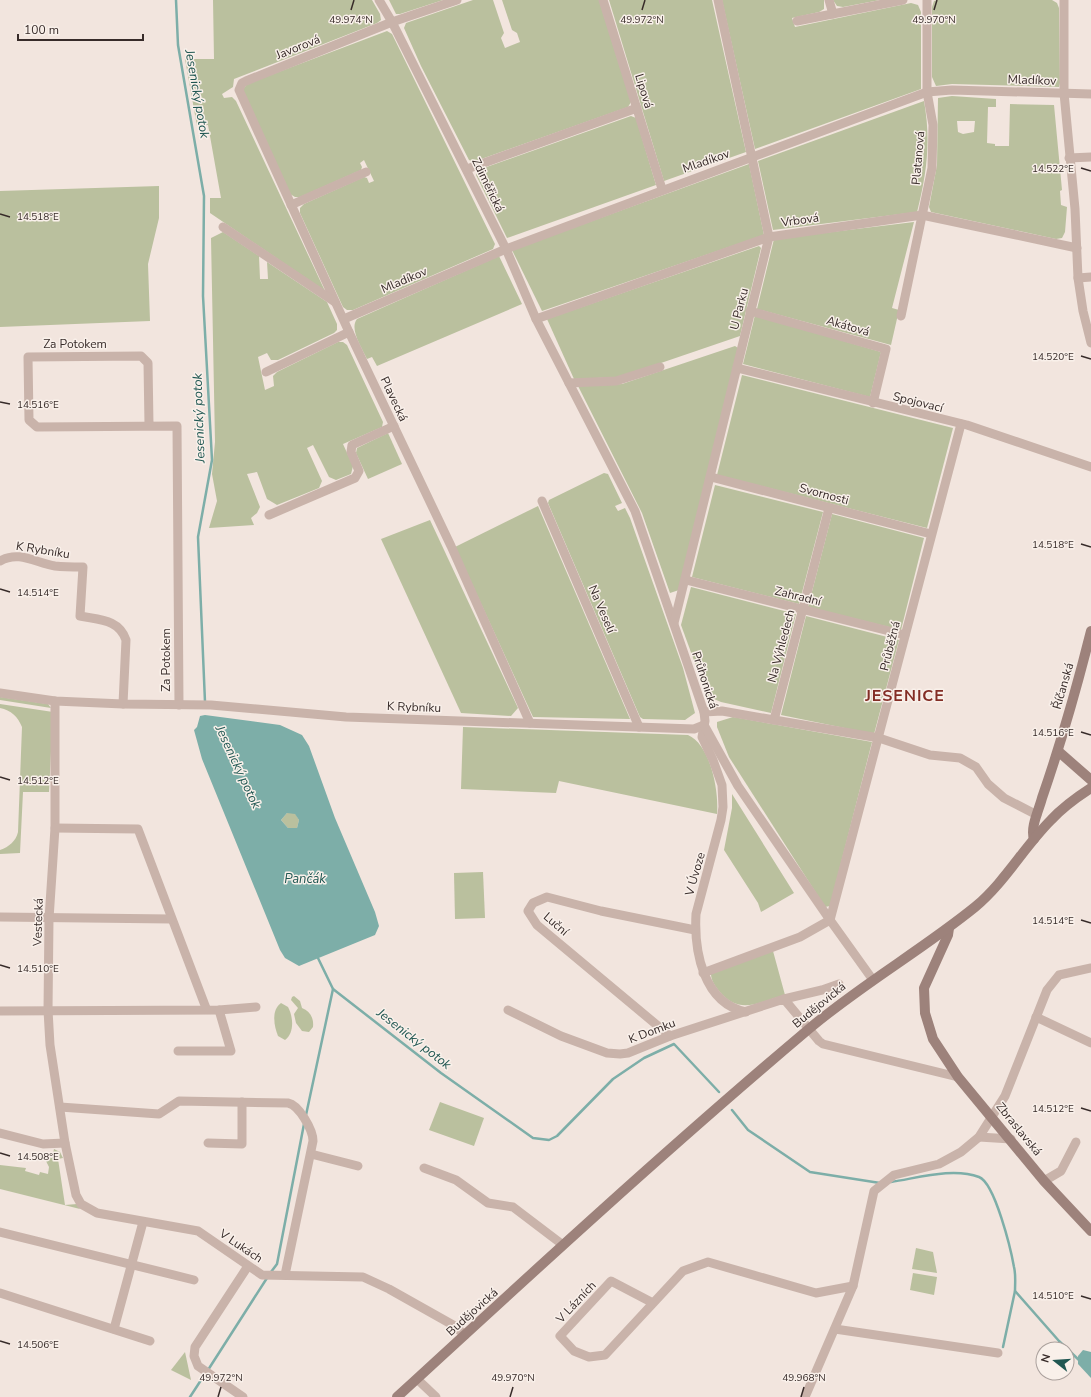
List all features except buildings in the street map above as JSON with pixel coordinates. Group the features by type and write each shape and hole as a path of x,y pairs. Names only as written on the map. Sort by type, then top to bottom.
{"main road":[{"name":"Říčanská","path":"1034,839 1033,831 1037,815 1058,751 1091,631"},
{"path":"1058,751 1091,780"},
{"name":"Budějovická","path":"397,1397 655,1162 810,1028 839,1005 949,928 992,892 1050,820 1068,804 1091,788"},
{"name":"Zbraslavská","path":"949,928 948,935 924,988 925,1013 933,1039 958,1077 992,1116 1044,1181 1091,1231"}],"street":[{"name":"Zdiměřická","path":"379,0 392,22 467,168 506,249 536,319 569,383"},
{"name":"Javorová","path":"240,86 246,81 392,22 458,0"},
{"name":"Lipová","path":"604,0 662,190"},
{"name":"U Parku","path":"674,623 686,580 736,368 769,237 718,0"},
{"path":"829,0 832,14"},
{"path":"797,21 903,0"},
{"name":"Platanová","path":"901,316 932,168 933,132 927,92 927,0"},
{"path":"1064,0 1064,93 1078,248 1078,278 1083,311 1091,343"},
{"name":"Plavecká","path":"240,86 240,95 349,332 451,546 530,723"},
{"name":"Mladíkov","path":"344,319 506,249 927,92 952,90 1091,94"},
{"path":"467,168 637,108"},
{"path":"1069,158 1091,157"},
{"path":"291,205 366,172"},
{"name":"Vrbová","path":"536,319 769,237 922,215 1078,248"},
{"path":"223,227 336,303"},
{"path":"1078,278 1091,277"},
{"name":"Akátová","path":"750,311 886,349 873,403"},
{"path":"266,372 349,332"},
{"name":"Za Potokem","path":"150,425 148,363 141,356 28,356 29,420 37,427 177,426 179,705"},
{"path":"569,383 616,381 660,367"},
{"name":"Spojovací","path":"736,368 960,424 1091,467"},
{"name":"Průhonická","path":"569,383 635,512 704,712 704,725 738,786 830,920 874,980"},
{"name":"Průběžná","path":"830,920 879,738 960,424"},
{"path":"269,515 355,478 359,471 351,452 352,445 394,426"},
{"name":"Svornosti","path":"711,477 931,534"},
{"name":"Na Veselí","path":"542,501 639,727"},
{"name":"Na Výhledech","path":"774,720 829,508"},
{"name":"K Rybníku","path":"0,561 8,556 25,558 54,566 83,567 80,616 114,623 123,631 126,640 124,704"},
{"name":"Zahradní","path":"686,580 905,635"},
{"name":"K Rybníku","path":"0,693 55,701 124,704 211,705 346,717 694,729 704,725"},
{"name":"Vestecká","path":"55,701 55,828 49,919 48,1010 50,1045 64,1143"},
{"path":"704,712 722,711 879,738 930,755 960,758 976,767 988,784 1004,798 1037,815"},
{"name":"V Úvoze","path":"704,725 702,738 719,776 723,807 718,835 696,914 695,930 697,952 703,973 708,983 723,1001 733,1008 746,1012"},
{"path":"55,828 138,830 206,1008"},
{"name":"Luční","path":"670,1036 536,925 528,911 533,903 546,897 601,911 695,930"},
{"path":"0,917 49,919 171,919"},
{"path":"703,973 800,937 830,920"},
{"path":"805,1397 836,1329 853,1286 874,1190 894,1176 939,1164 961,1152 979,1137 1004,1096 1046,990 1059,974 1091,968"},
{"name":"K Domku","path":"508,1010 561,1036 614,1054 628,1053 670,1036 784,999 822,990 839,984"},
{"path":"784,999 823,1044 958,1077"},
{"path":"0,1011 206,1008 219,1010 256,1007"},
{"path":"178,1051 232,1051 219,1010"},
{"path":"1036,1017 1091,1043"},
{"path":"60,1107 159,1114 179,1101 293,1104 313,1134 311,1154 285,1275"},
{"path":"208,1143 242,1144 242,1102"},
{"path":"0,1133 43,1144 64,1143"},
{"path":"979,1137 1010,1139"},
{"path":"1044,1181 1061,1171 1076,1142"},
{"name":"V Lukách","path":"64,1143 76,1195 81,1204 97,1213 198,1231 262,1275 363,1277 389,1289 453,1324 465,1335"},
{"path":"311,1154 358,1166"},
{"path":"424,1168 456,1180 488,1203 513,1207 563,1245"},
{"path":"114,1328 143,1222"},
{"path":"0,1232 194,1280"},
{"name":"V Lázních","path":"653,1303 611,1281 560,1336 574,1351 590,1357 605,1355 653,1303 683,1270 708,1262 816,1293 853,1286"},
{"path":"243,1397 198,1366 194,1356 195,1346 248,1266"},
{"path":"0,1293 114,1328 150,1341"},
{"path":"836,1329 998,1353"},
{"path":"417,1379 436,1397"}],"green space":[{"path":"213,0 372,0 380,14 381,20 377,23 234,79 233,87 222,94 224,98 232,97 236,101 325,291 210,213 210,198 221,198 208,125 197,126 185,59 214,59"},
{"path":"389,0 443,0 396,14"},
{"path":"473,0 493,0 504,33 501,38 505,48 520,42 517,33 512,30 502,0 599,0 631,102 628,107 473,162 469,160 421,66 404,28 406,23"},
{"path":"609,0 712,0 746,152 664,181"},
{"path":"722,0 824,0 824,9 819,12 792,18 795,27 911,3 918,5 921,12 921,89 755,149"},
{"path":"833,0 880,0 843,7 837,6"},
{"path":"1052,0 1057,3 1059,8 1059,87 952,84 936,86 932,77 932,7 934,1"},
{"path":"387,31 392,34 495,244 493,249 353,310 347,310 343,307 300,213 300,208 304,204 364,177 367,178 369,183 374,181 364,160 360,163 362,167 361,170 300,197 295,197 290,194 244,93 244,88 247,84"},
{"path":"952,96 996,99 996,107 988,107 987,143 995,144 995,146 1009,146 1010,104 1054,105 1062,190 1060,191 1061,205 1067,207 1065,232 1062,238 1056,239 931,212 929,207 937,165 938,98","holes":["957,121 975,121 974,132 963,134 958,132"]},
{"path":"924,101 927,130 927,156 917,212 773,230 758,161"},
{"path":"631,116 636,118 656,185 507,238 476,175 478,170"},
{"path":"749,164 764,235 542,311 512,250"},
{"path":"159,186 159,218 148,264 150,321 0,327 0,191"},
{"path":"914,222 892,308 899,310 891,345 757,309 774,239"},
{"path":"223,232 259,256 260,279 268,279 267,262 327,302 337,324 337,330 334,333 278,360 271,360 267,353 258,357 265,390 274,386 273,376 277,372 338,342 343,342 347,345 383,422 382,427 343,444 353,466 351,474 336,480 329,477 313,445 307,448 322,481 319,488 277,505 267,499 257,472 247,474 260,507 257,513 251,518 254,525 209,528 217,501 212,474 215,442 211,238"},
{"path":"759,246 761,248 740,336 620,377 574,379 547,319"},
{"path":"499,256 522,304 377,366 372,357 367,359 355,333 354,328 357,319"},
{"path":"755,315 881,352 870,397 743,364"},
{"path":"735,346 738,348 679,590 670,593 642,513 578,386 622,384"},
{"path":"742,375 953,428 927,528 717,475"},
{"path":"388,433 402,464 368,479 356,453 357,448"},
{"path":"604,473 608,474 622,503 615,506 618,511 625,508 630,518 683,668 695,713 685,720 643,719 640,717 548,503 549,500"},
{"path":"715,485 823,512 799,604 692,577"},
{"path":"538,506 630,719 533,717 455,547"},
{"path":"832,514 924,538 901,630 808,607"},
{"path":"430,520 518,708 511,716 461,713 381,539"},
{"path":"691,587 796,614 771,713 721,702 707,696 681,625"},
{"path":"806,616 899,640 874,734 781,715"},
{"path":"0,697 48,704 51,708 0,700"},
{"path":"0,704 53,712 49,792 23,792 20,853 0,854 0,850 12,843 18,832 22,727 14,714 8,710 0,708"},
{"path":"733,717 872,742 830,906 825,907 729,757 717,727 717,722"},
{"path":"463,727 688,735 696,740 703,748 708,759 717,794 717,814 559,781 556,793 461,789"},
{"path":"732,794 794,893 761,912 758,903 724,850 732,808"},
{"path":"287,813 295,813 299,820 297,828 288,828 281,820"},
{"path":"483,872 485,918 455,919 454,873"},
{"path":"773,951 785,995 750,1005 742,1005 727,999 719,991 711,974"},
{"path":"294,996 300,1001 302,1008 309,1013 312,1018 313,1027 309,1032 302,1031 296,1023 294,1014 298,1008 291,1000"},
{"path":"281,1003 288,1007 292,1020 292,1029 285,1040 278,1036 275,1028 274,1018 276,1010"},
{"path":"440,1102 484,1118 474,1146 429,1130"},
{"path":"54,1149 60,1152 63,1158 58,1159 65,1205 77,1204 80,1209 0,1189 0,1165 26,1168 25,1171 39,1175 40,1172 48,1174 49,1167 46,1161 48,1157 52,1158"},
{"path":"916,1248 933,1252 937,1273 912,1269"},
{"path":"913,1273 937,1277 934,1295 910,1290"},
{"path":"185,1352 191,1380 171,1370"}],"water":[{"name":"Pančák","path":"205,715 280,725 302,735 309,746 335,818 375,912 379,926 375,935 299,966 285,958 280,950 202,759 194,730 197,727 200,716","holes":["287,813 295,814 299,820 297,828 288,828 281,820"]},
{"path":"1083,1350 1091,1352 1091,1378 1078,1364 1078,1356"}],"waterway":[{"name":"Jesenický potok","path":"176,0 178,45 204,196 203,296 212,460 198,537 205,702"},
{"name":"Jesenický potok","path":"317,956 333,989 441,1073 533,1138 549,1140 557,1136 613,1079 644,1058 674,1044 719,1092"},
{"path":"306,1115 333,989"},
{"name":"Jesenický potok","path":"732,1110 748,1130 810,1172 880,1183"},
{"path":"271,1272 277,1264 304,1124"},
{"name":"Jesenický potok","path":"891,1182 947,1173 969,1174 979,1177 985,1182 991,1191 1010,1247 1015,1270 1015,1291 1059,1341 1080,1361"},
{"path":"208,1370 267,1278"},
{"path":"1003,1347 1015,1291"},
{"path":"190,1397 205,1374"}],"district":[{"name":"JESENICE","path":"905,696"}]}
